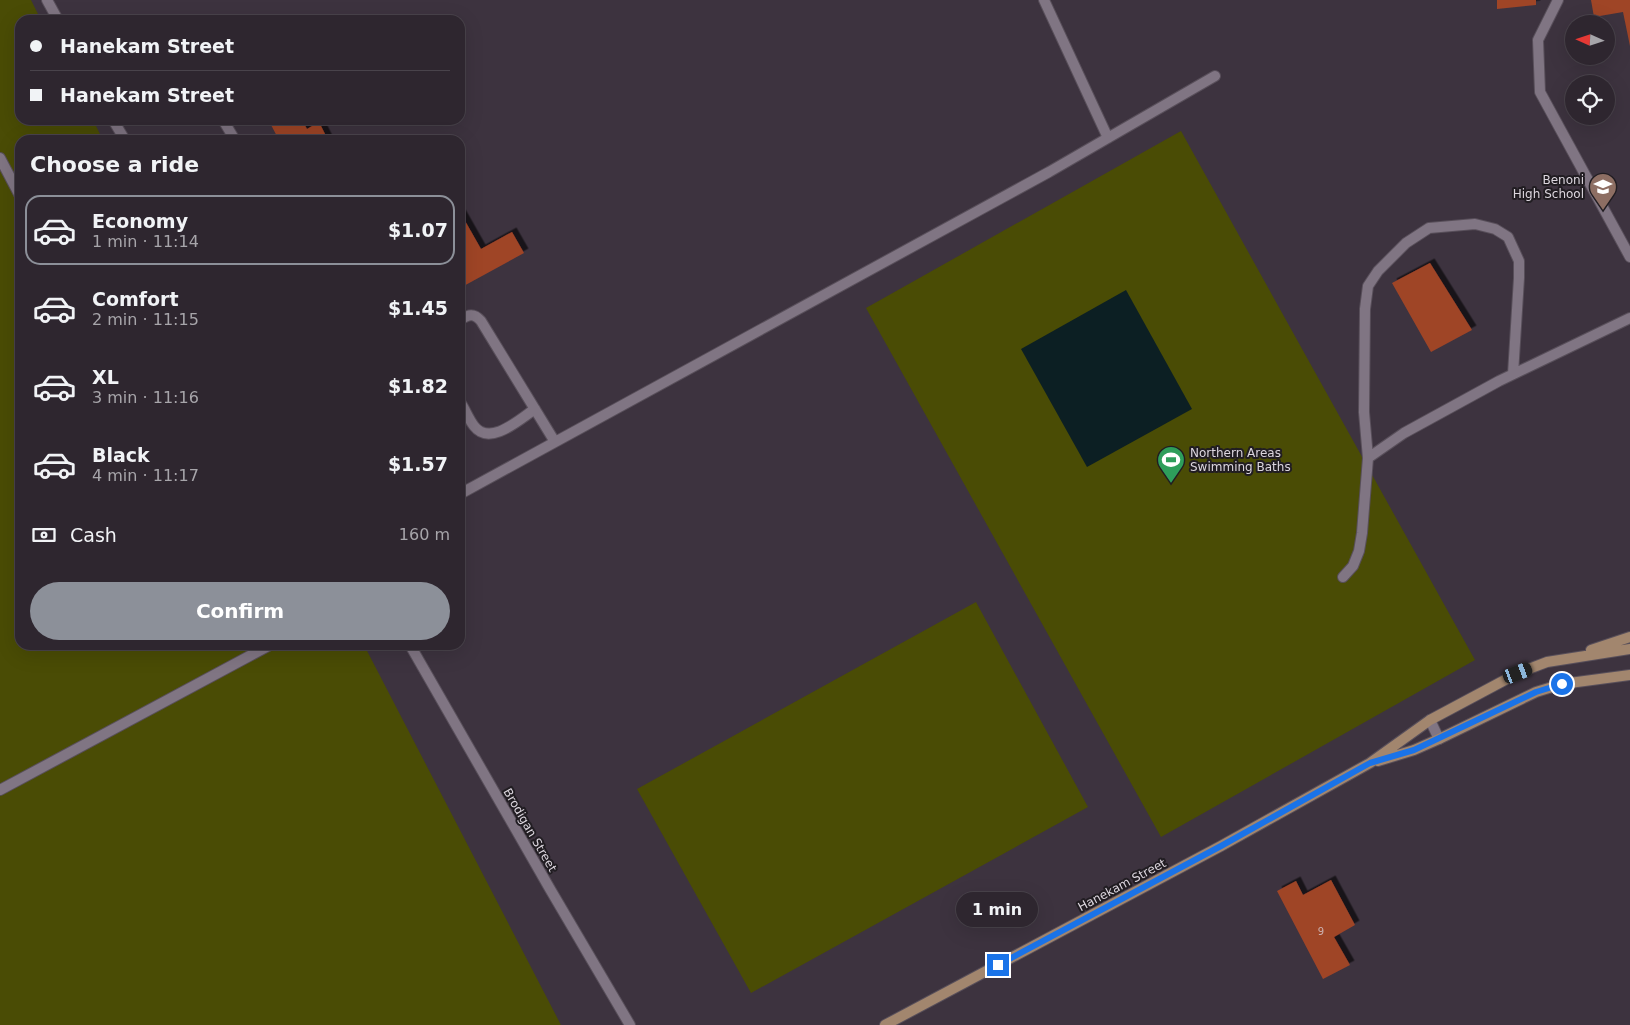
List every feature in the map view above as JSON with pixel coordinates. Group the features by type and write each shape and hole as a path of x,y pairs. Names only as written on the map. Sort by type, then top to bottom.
{"street":[{"path":"47,0 55,15"},
{"path":"1044,0 1108,138"},
{"path":"1558,0 1538,40 1540,92 1630,257"},
{"path":"465,491 1050,172 1215,76"},
{"path":"0,158 15,186"},
{"path":"1343,577 1353,566 1359,551 1362,534 1368,458 1364,412 1365,309 1368,286 1378,271 1406,243 1429,228 1475,224 1495,229 1508,237 1519,261 1513,374"},
{"path":"465,317 470,314 476,316 481,321 555,442"},
{"path":"1368,458 1404,433 1513,374 1630,318"},
{"path":"465,411 474,427 480,432 490,433 502,431 535,409"},
{"path":"1547,662 1586,652 1630,636"},
{"name":"Hanekam Street","path":"885,1025 1221,846 1370,763 1430,720 1518,673 1547,662 1630,649"},
{"path":"0,790 253,650"},
{"name":"Brodigan Street","path":"413,650 630,1025"},
{"name":"Hanekam Street","path":"1370,763 1414,750 1536,692 1562,684 1630,675"},
{"path":"1430,720 1439,739"}],"shaded area":[{"path":"0,0 31,0 38,15 15,15 15,125 96,125 100,135 15,135 15,650 367,650 561,1025 0,1025"},
{"name":"Northern Areas Swimming Baths","path":"1181,131 1475,660 1161,837 866,308"},
{"path":"1126,290 1192,409 1087,467 1021,349"},
{"path":"976,602 1088,807 751,993 637,789"}],"building":[{"path":"1497,0 1536,0 1536,5 1497,9"},
{"path":"1591,0 1630,0 1630,46 1623,12 1594,15"},
{"path":"271,125 305,125 307,129 314,125 320,125 326,135 276,135"},
{"path":"465,221 481,249 512,232 524,253 465,285"},
{"path":"1430,263 1472,330 1431,352 1392,283"},
{"path":"1331,880 1355,925 1334,937 1350,965 1323,979 1277,891 1296,881 1303,895"}],"place":[{"name":"Benoni High School","path":"1603,211"},
{"name":"Northern Areas Swimming Baths","path":"1171,484"}],"route":[{"path":"998,965 1221,846 1370,763 1414,750 1536,692 1562,684"}]}
